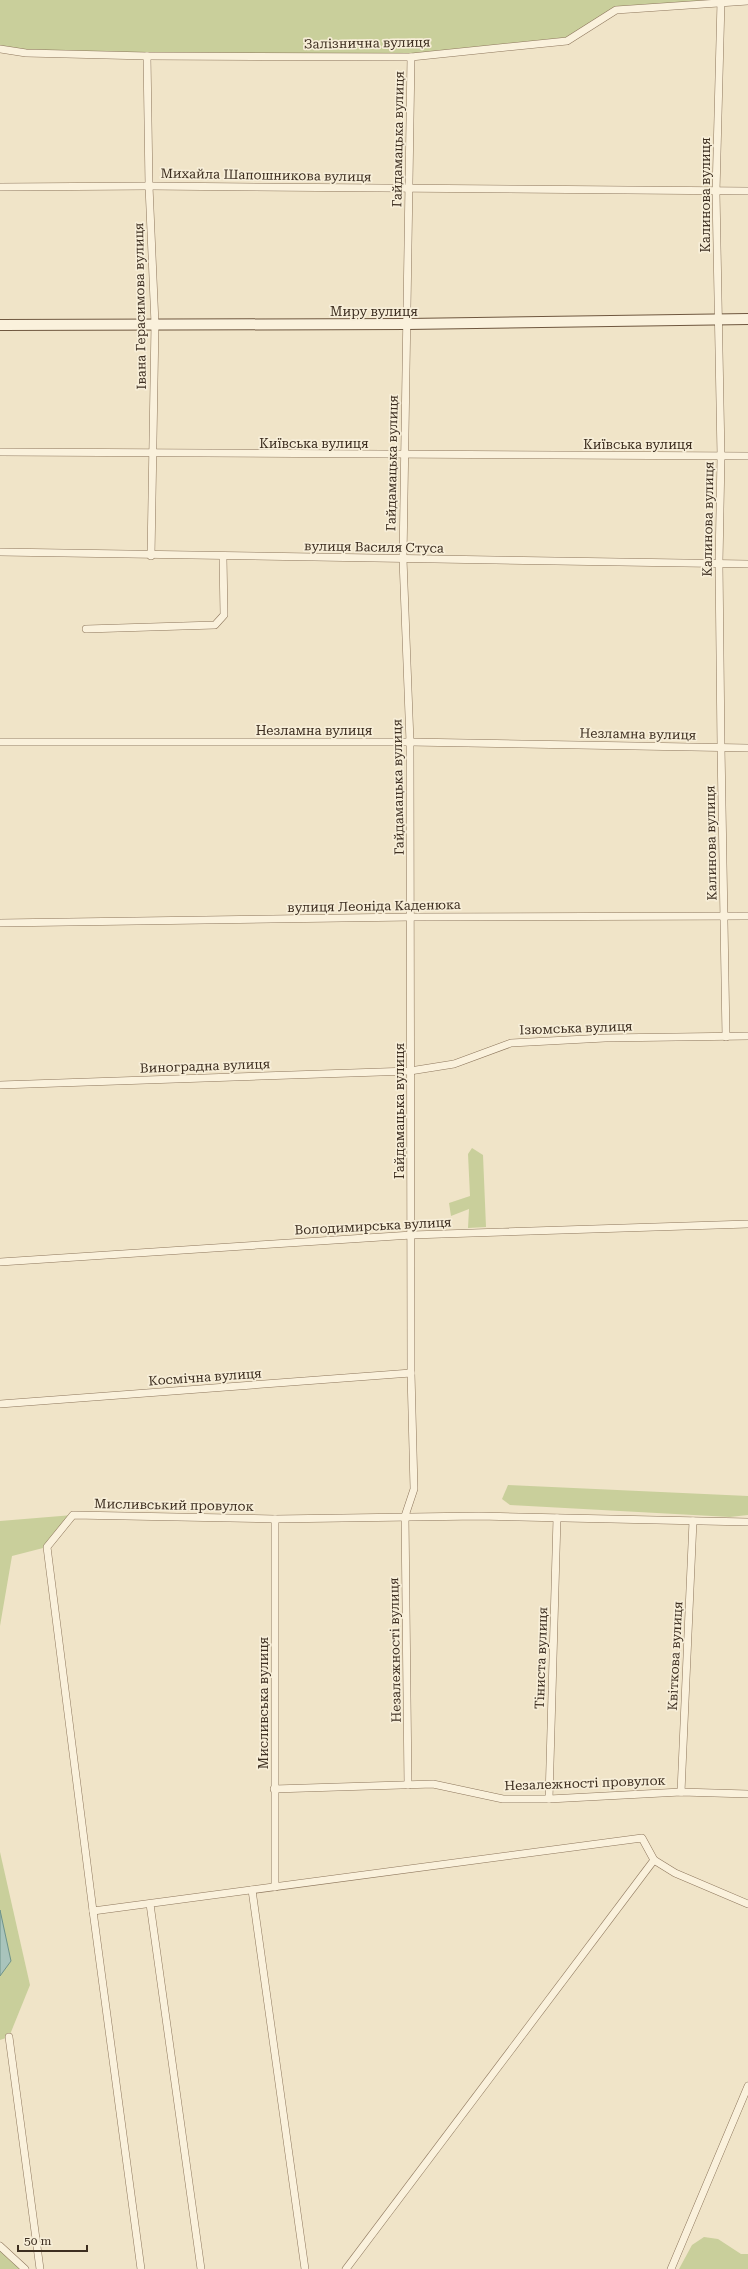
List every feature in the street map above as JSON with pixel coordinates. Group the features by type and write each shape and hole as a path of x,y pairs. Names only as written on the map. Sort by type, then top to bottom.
{"main road":[{"name":"Миру вулиця","path":"0,325 407,324 748,319"}],"street":[{"name":"Залізнична вулиця","path":"0,49 26,53 148,56 411,57 567,41 616,10 721,1 748,1"},
{"name":"Калинова вулиця","path":"721,1 716,192 717,320 721,456 719,563 726,1037"},
{"name":"Івана Герасимова вулиця","path":"148,56 149,186 155,324 151,556"},
{"name":"Гайдамацька вулиця","path":"405,1516 414,1489 411,1373 412,1235 410,1071 412,917 410,742 403,559 403,455 410,188 411,57"},
{"name":"Михайла Шапошникова вулиця","path":"0,187 149,186 716,192 748,191"},
{"name":"Київська вулиця","path":"0,452 748,456"},
{"name":"вулиця Василя Стуса","path":"0,552 151,556 748,564"},
{"path":"86,629 215,625 224,614 224,557"},
{"name":"Незламна вулиця","path":"0,742 410,742 748,748"},
{"name":"вулиця Леоніда Каденюка","path":"0,923 412,917 748,916"},
{"name":"Ізюмська вулиця","path":"410,1071 454,1064 511,1043 605,1038 748,1036"},
{"name":"Виноградна вулиця","path":"0,1085 410,1071"},
{"name":"Володимирська вулиця","path":"0,1262 412,1235 748,1224"},
{"name":"Космічна вулиця","path":"0,1404 411,1373"},
{"name":"Мисливський провулок","path":"93,1911 47,1547 73,1515 275,1519 405,1516 748,1522"},
{"name":"Незалежності вулиця","path":"405,1516 408,1785"},
{"name":"Тіниста вулиця","path":"549,1799 557,1518"},
{"name":"Мисливська вулиця","path":"275,1519 275,1887"},
{"name":"Квіткова вулиця","path":"682,1792 694,1521"},
{"name":"Незалежності провулок","path":"274,1789 433,1784 503,1799 549,1799 682,1792 748,1794"},
{"path":"141,2269 93,1911 642,1838 654,1860 676,1873 748,1904"},
{"path":"346,2269 654,1860"},
{"path":"252,1890 305,2269"},
{"path":"150,1904 201,2269"},
{"path":"8,2037 40,2269"},
{"path":"671,2269 748,2086"},
{"path":"0,2246 25,2269"}],"green space":[{"path":"0,0 748,0 616,10 567,41 411,57 147,56 0,49"},
{"path":"472,1148 483,1155 486,1227 468,1228 469,1209 451,1216 449,1203 470,1196 468,1154"},
{"path":"508,1485 748,1496 748,1515 730,1517 510,1505 502,1499"},
{"path":"73,1515 47,1547 12,1556 0,1626 0,1521"},
{"path":"0,1852 30,1985 9,2037 0,2040"},
{"path":"704,2237 718,2239 741,2254 748,2254 748,2269 679,2269 692,2245"},
{"path":"0,2246 25,2269 0,2269"}],"water":[{"path":"0,1910 11,1961 0,1976"}]}
